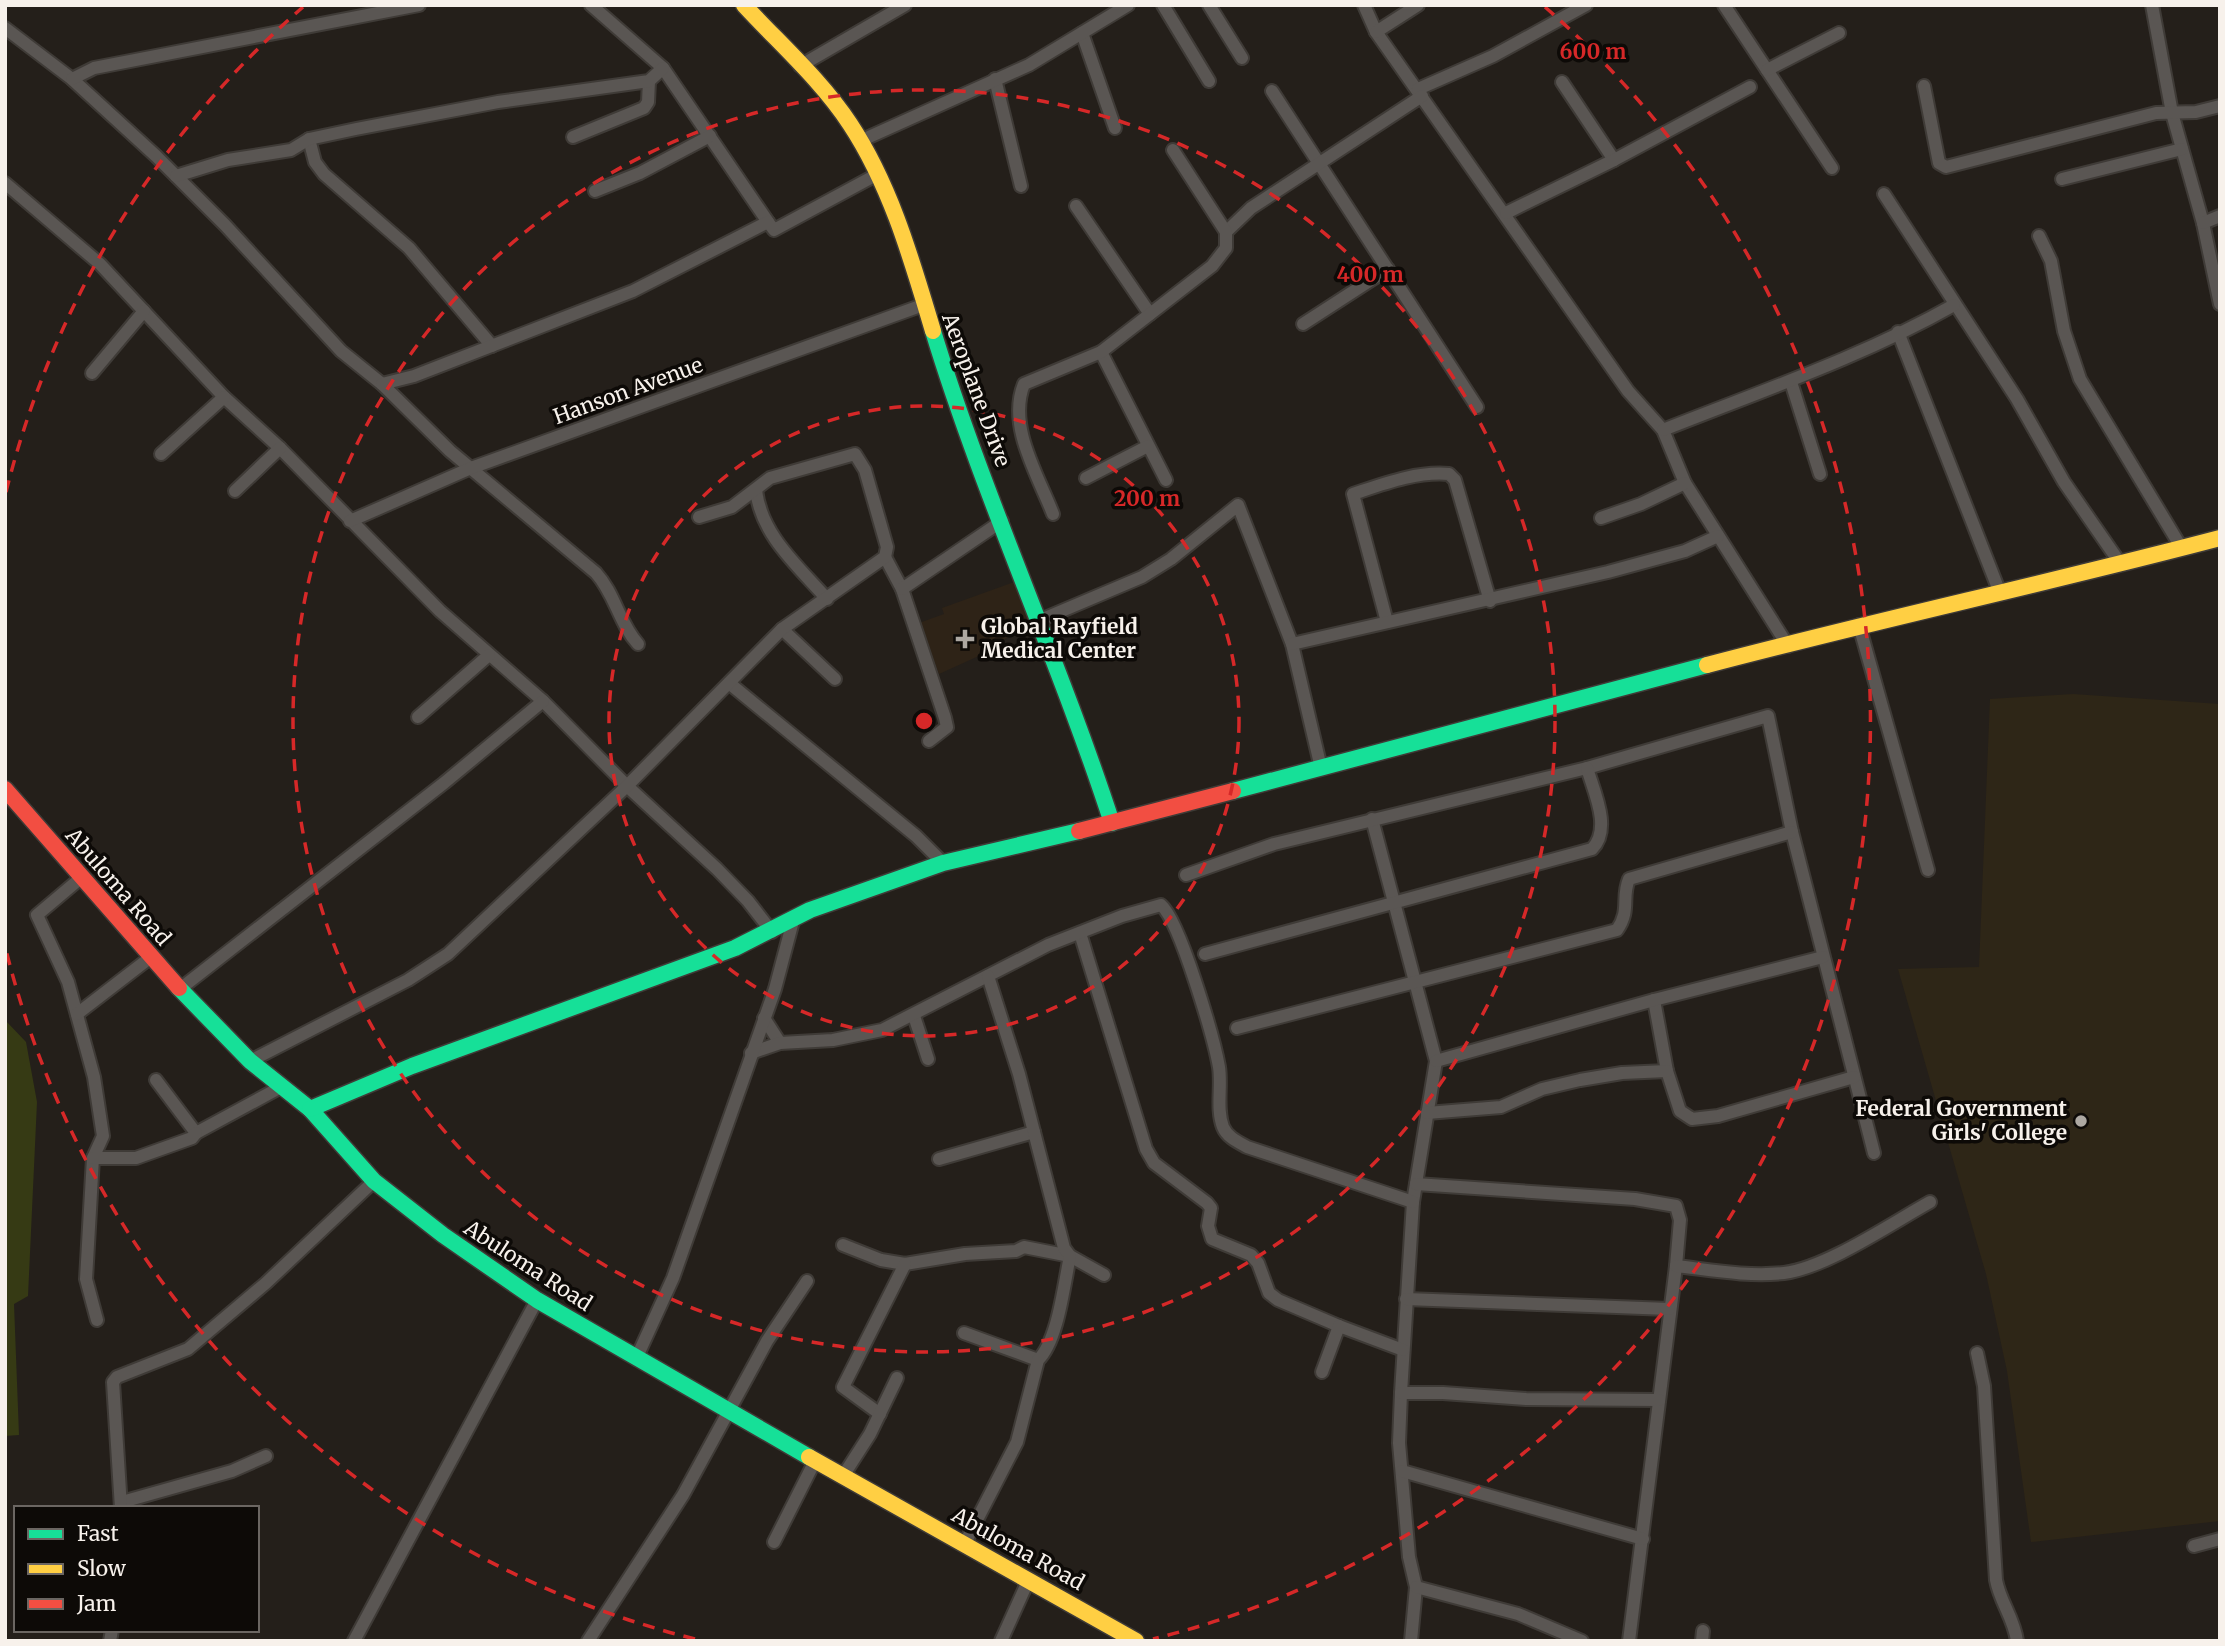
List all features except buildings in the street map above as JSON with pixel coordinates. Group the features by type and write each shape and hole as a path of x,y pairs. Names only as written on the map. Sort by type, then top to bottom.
{"street":[{"path":"72,79 94,68 419,5"},
{"path":"591,5 663,68 774,230 876,174"},
{"name":"Aeroplane Drive","path":"744,5 800,66 860,141 903,234 923,305 1112,823"},
{"path":"800,66 905,5"},
{"path":"860,141 957,100 995,79 1029,65 1128,5"},
{"path":"1163,5 1209,81"},
{"path":"1209,5 1242,58"},
{"path":"1364,5 1376,32 1506,213 1628,391 1663,430 1685,482 1788,646"},
{"path":"1376,32 1418,5"},
{"path":"1226,232 1251,208 1420,92 1586,5"},
{"path":"1724,5 1832,168"},
{"path":"2152,5 2172,113 2203,223 2215,254 2220,304"},
{"path":"5,27 72,79 176,176 341,351 382,383 471,468 596,573 605,583 629,634 638,645"},
{"path":"1082,33 1115,128"},
{"path":"1767,70 1839,33"},
{"path":"176,176 228,160 290,150 309,139 498,102 649,81 663,68"},
{"path":"995,79 1021,186"},
{"path":"573,137 644,108 648,102 649,81"},
{"path":"1562,82 1614,160"},
{"path":"1924,86 1939,163 1945,167 2157,113 2196,112 2220,106"},
{"path":"1506,213 1614,160 1749,87"},
{"path":"1272,90 1477,407"},
{"path":"595,191 640,173 710,136"},
{"path":"309,139 315,162 324,174 409,248 492,346"},
{"path":"2062,178 2182,149"},
{"path":"1053,514 1028,451 1017,409 1024,384 1101,352 1212,266 1226,248 1226,232 1173,150"},
{"path":"5,183 100,264 224,397 280,448 439,611 543,701 740,893 772,932"},
{"path":"1884,194 2017,400 2064,482 2120,563"},
{"path":"1076,206 1150,314"},
{"path":"2203,223 2220,216"},
{"path":"382,383 414,376 633,291 768,222"},
{"path":"2039,236 2051,261 2064,331 2080,379 2181,547"},
{"path":"1304,324 1388,269"},
{"name":"Hanson Avenue","path":"350,521 471,468 923,305"},
{"path":"1663,430 1791,382 1954,305"},
{"path":"92,373 144,311"},
{"path":"1898,332 2000,593"},
{"path":"1101,352 1166,480"},
{"path":"1791,382 1820,474"},
{"path":"161,454 224,397"},
{"path":"1086,478 1148,446"},
{"path":"235,491 280,448"},
{"path":"699,517 732,507 770,478 855,454 865,470 876,503 887,547 885,557 902,589 947,727 929,741"},
{"path":"1387,622 1353,494 1393,482 1443,473 1449,474 1455,480 1490,601"},
{"path":"1601,518 1641,504 1685,482"},
{"path":"756,490 758,509 773,537 827,599"},
{"path":"1038,621 1142,577 1171,559 1238,505 1292,645 1321,768"},
{"path":"902,589 1002,520"},
{"path":"1292,645 1490,601 1645,562 1718,536"},
{"path":"310,1109 412,1066 648,982 772,932 820,906 943,863 1112,823 1788,646 1859,625 2220,538"},
{"path":"250,1060 408,980 448,954 628,786 782,629 885,557"},
{"path":"1859,625 1928,870"},
{"path":"782,629 835,679"},
{"path":"418,717 489,655"},
{"path":"729,683 915,836 943,863"},
{"path":"180,989 444,783 543,701"},
{"path":"1186,875 1274,844 1587,768 1768,716 1791,832 1874,1153"},
{"path":"1205,954 1592,849 1600,842 1602,825 1587,768"},
{"name":"Abuloma Road","path":"5,789 151,957 250,1060 310,1109 374,1181 481,1264 636,1359 1136,1641"},
{"path":"1372,819 1436,1061 1413,1202 1401,1393 1399,1443 1409,1557 1416,1587 1411,1641"},
{"path":"1237,1028 1617,930 1626,917 1625,889 1629,879 1640,873 1791,832"},
{"path":"82,877 40,909 37,915 68,982 94,1077 103,1136 93,1158 86,1279 97,1320"},
{"path":"751,1053 780,1043 859,1037 914,1016 1048,945 1161,905 1167,910 1181,944 1211,1035 1219,1068 1223,1127 1231,1138 1247,1147 1413,1202"},
{"path":"636,1359 673,1278 764,1018 793,921"},
{"path":"1080,933 1146,1149 1154,1163 1207,1203 1212,1215 1208,1226 1212,1239 1251,1255 1258,1263 1269,1293 1278,1300 1403,1350"},
{"path":"77,1014 151,957"},
{"path":"1436,1061 1654,1000 1823,957"},
{"path":"965,1544 1017,1442 1038,1360 1043,1355 1058,1312 1069,1256 1064,1248 1034,1132 988,976"},
{"path":"1654,1000 1667,1071 1680,1111 1692,1118 1718,1116 1854,1077"},
{"path":"914,1016 928,1059"},
{"path":"764,1018 780,1043"},
{"path":"1427,1113 1501,1107 1542,1089 1580,1080 1622,1073 1667,1071"},
{"path":"156,1080 196,1133"},
{"path":"93,1158 136,1158 192,1138 196,1133 281,1087"},
{"path":"939,1159 1034,1132"},
{"path":"266,1456 232,1471 121,1505 113,1382 117,1377 188,1349 266,1283 374,1181"},
{"path":"1416,1184 1662,1201 1676,1206 1680,1220 1676,1265 1629,1641"},
{"path":"1676,1265 1748,1274 1786,1273 1820,1261 1930,1202"},
{"path":"844,1245 881,1260 905,1264 965,1254 1016,1251 1024,1247 1069,1256 1104,1275"},
{"path":"880,1413 843,1387 905,1264"},
{"path":"588,1641 683,1495 727,1411 807,1281"},
{"path":"1406,1299 1669,1309"},
{"path":"354,1641 537,1300"},
{"path":"1322,1372 1339,1326"},
{"path":"964,1333 1038,1360"},
{"path":"1977,1353 1984,1386 1996,1580 1998,1593 2015,1627 2017,1641"},
{"path":"843,1476 897,1378"},
{"path":"1401,1393 1443,1392 1527,1399 1659,1400"},
{"path":"774,1542 815,1461"},
{"path":"1402,1471 1643,1539"},
{"path":"2194,1546 2220,1539"},
{"path":"1001,1641 1029,1579"},
{"path":"1416,1587 1518,1614 1582,1641"}],"shaded area":[{"name":"Global Rayfield Medical Center","path":"1017,581 1034,620 981,655 939,674 919,623 944,614 942,608"},
{"name":"Federal Government Girls' College","path":"2073,694 2220,704 2220,1521 2031,1542 2007,1371 1986,1274 1898,969 1979,967 1990,699"}],"green space":[{"path":"5,1020 26,1042 37,1102 28,1296 14,1304 19,1435 5,1436"}],"traffic: fast":[{"path":"933,331 975,455 1112,823"},
{"path":"1233,791 1707,665"},
{"path":"310,1109 412,1066 735,948 810,910 943,863 1079,831"},
{"path":"179,988 250,1061 310,1109 374,1181 443,1235 537,1300 809,1457"}],"traffic: slow":[{"path":"744,5 826,92 864,148 889,198 933,331"},
{"path":"1707,665 2220,538"},
{"path":"809,1457 1136,1641"}],"traffic: jam":[{"path":"5,789 179,988"},
{"path":"1079,831 1233,791"}],"place":[{"name":"Global Rayfield Medical Center","path":"965,639"},
{"name":"Federal Government Girls' College","path":"2081,1121"}]}
